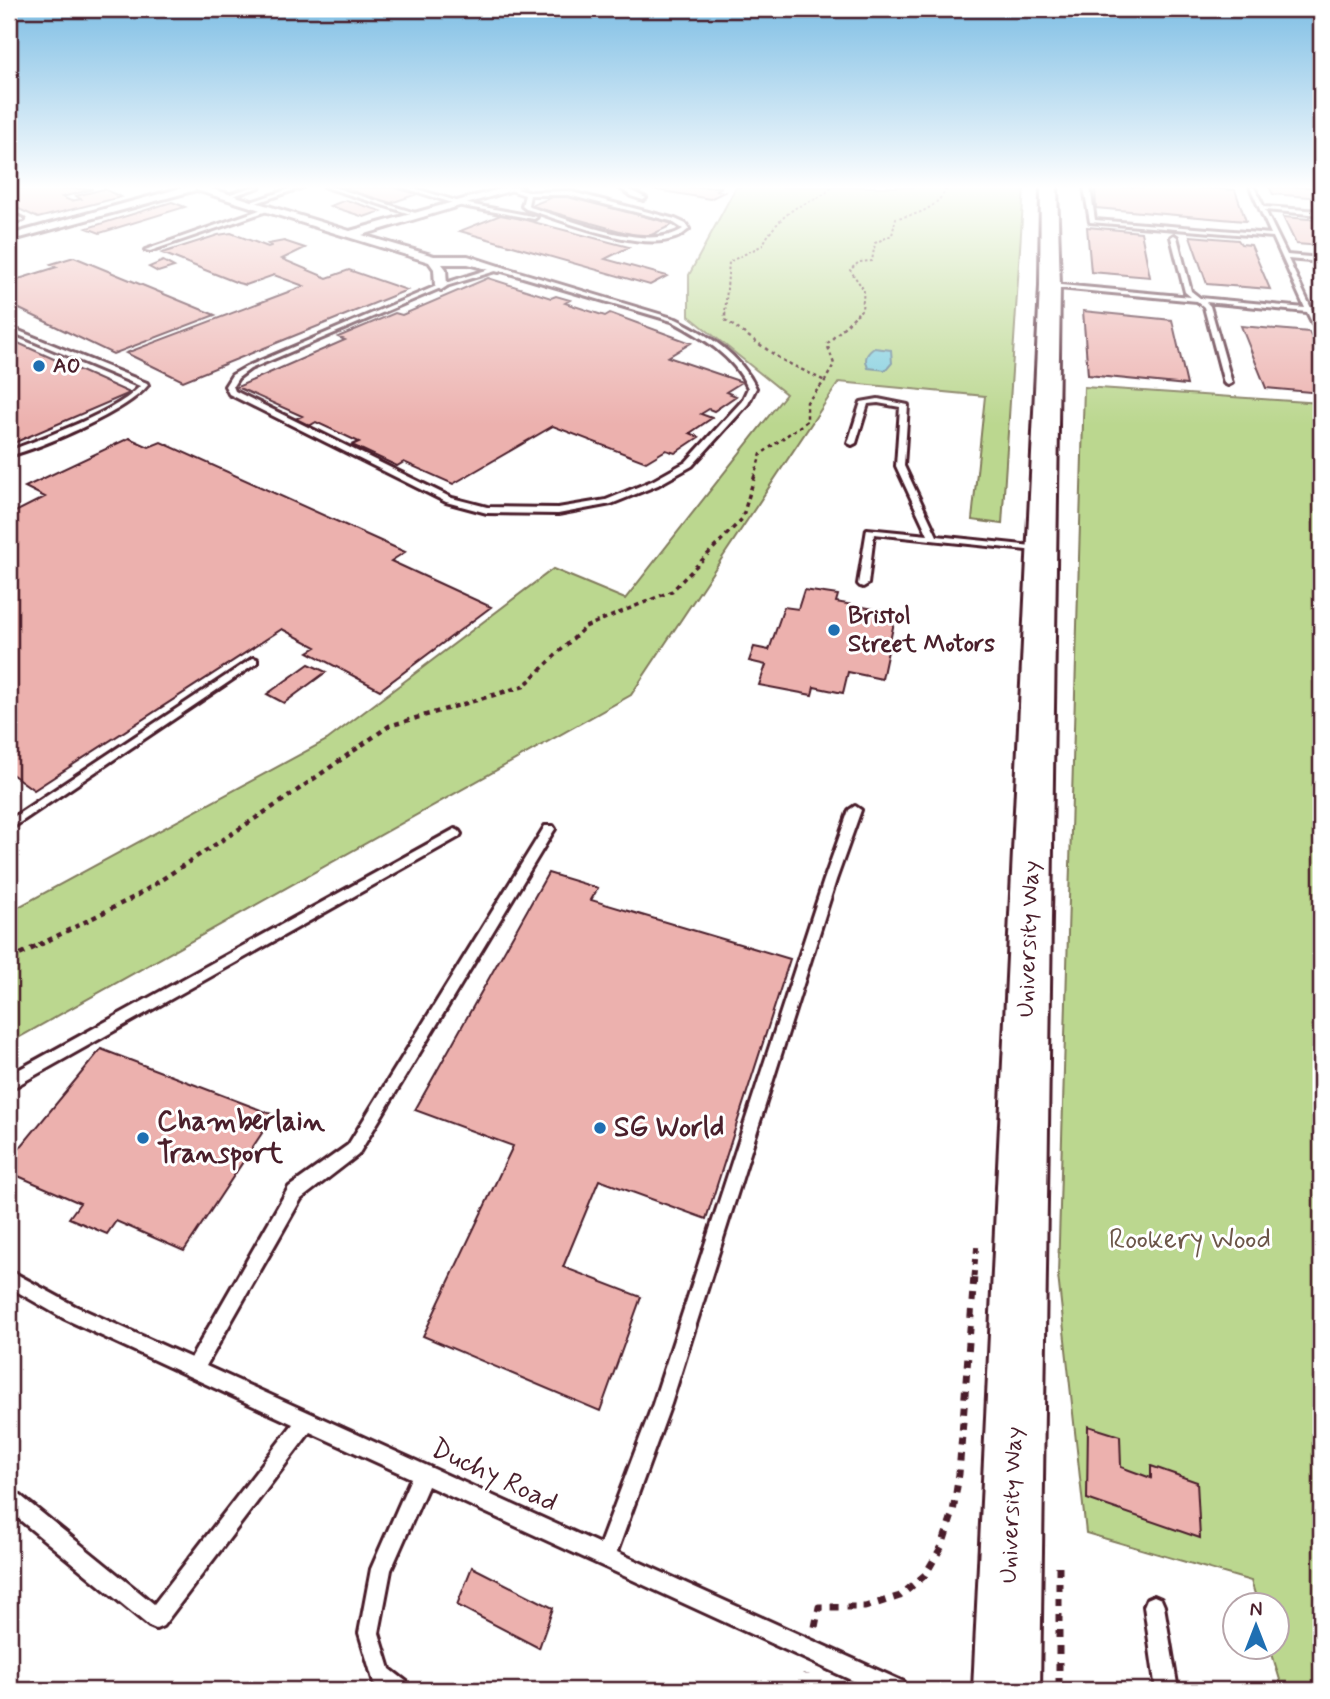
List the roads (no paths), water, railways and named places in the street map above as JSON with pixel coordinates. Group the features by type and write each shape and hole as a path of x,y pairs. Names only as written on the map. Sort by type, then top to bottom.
{"highway":[{"name":"University Way","path":"1006,1690 1050,266"}],"street":[{"path":"438,266 441,286"},
{"path":"492,266 499,268"}],"lane":[{"path":"1181,266 1188,292 1207,306 1228,383"},
{"path":"1288,266 1316,325 1321,325"},
{"path":"499,268 674,320 691,328 740,366 749,377 752,388 745,402 689,464 655,483 608,502 558,511 487,510 449,500 232,392 229,386 235,377 248,368 441,286 499,268"},
{"path":"1050,286 1309,310"},
{"path":"9,329 144,385 141,392 124,404 9,454"},
{"path":"852,443 865,402 904,405 900,466 933,536"},
{"path":"863,584 870,531 1042,550"},
{"path":"9,825 253,661"},
{"path":"605,1558 662,1404 821,905 855,810"},
{"path":"194,1370 295,1193 353,1150 549,829"},
{"path":"9,1083 455,834"},
{"name":"Duchy Road","path":"9,1278 69,1312 896,1690"},
{"path":"9,1499 156,1619 307,1421"},
{"path":"399,1690 381,1675 369,1633 381,1569 423,1474"},
{"path":"1154,1606 1167,1690"}],"water":[{"path":"874,348 891,350 892,363 886,370 868,368 866,356"}],"place":[{"name":"AO","path":"39,366"},
{"name":"Bristol Street Motors","path":"834,630"},
{"name":"SG World","path":"600,1128"},
{"name":"Chamberlain Transport","path":"143,1138"}],"park label":[{"name":"Rookery Wood","path":"1190,1240"}]}
